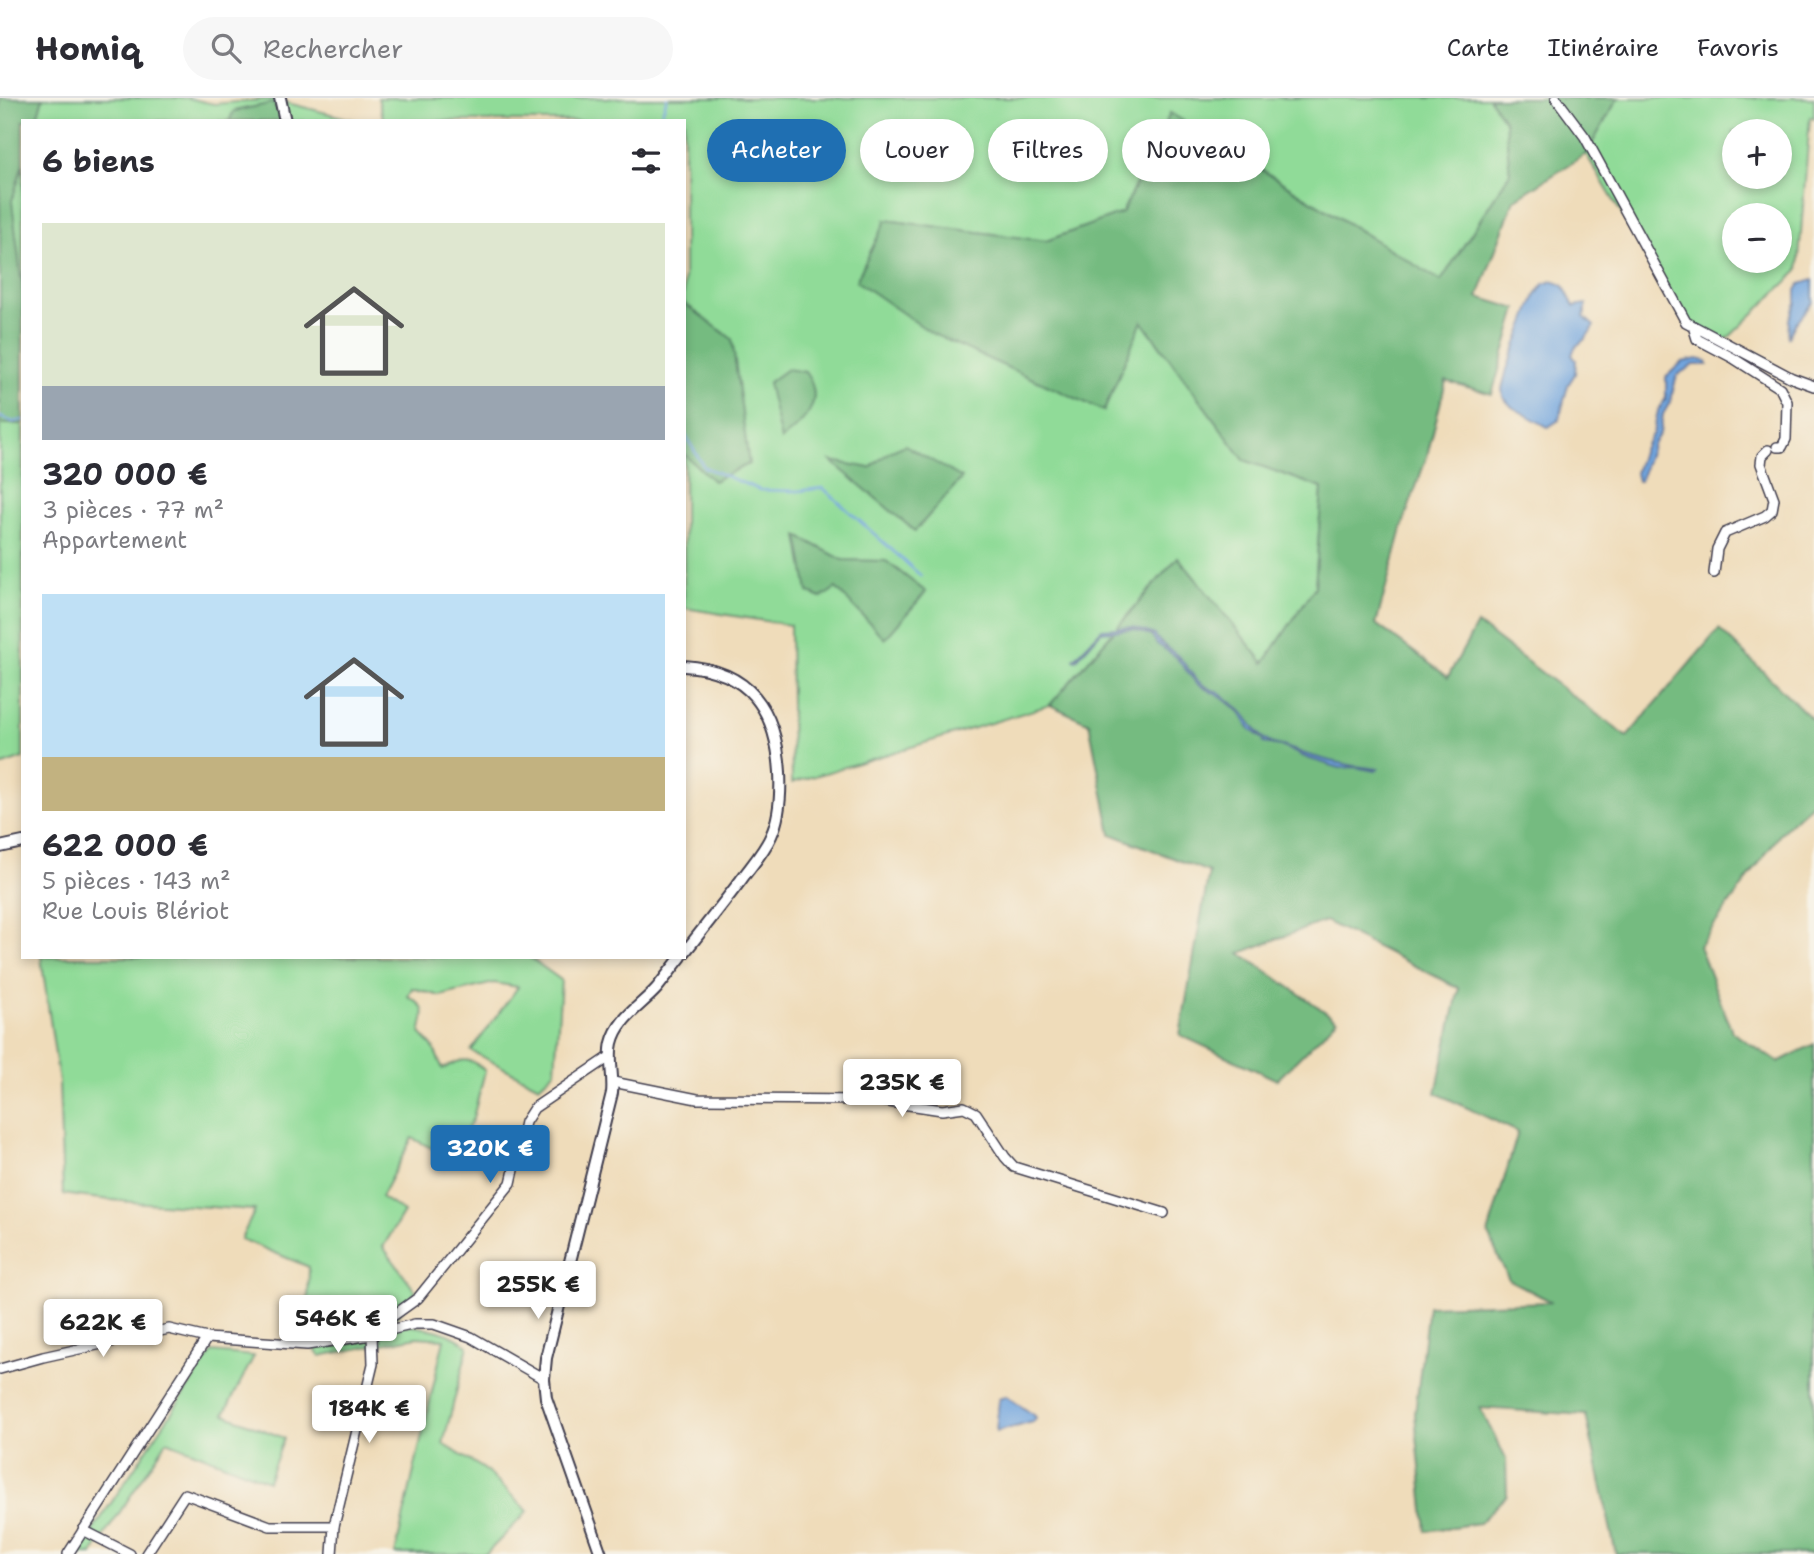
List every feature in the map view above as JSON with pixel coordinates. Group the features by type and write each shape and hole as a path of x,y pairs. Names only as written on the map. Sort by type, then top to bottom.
{"street":[{"path":"280,98 285,119"},
{"path":"1556,98 1585,137 1686,322 1792,378 1814,386"},
{"path":"1693,326 1697,340 1733,358 1780,388 1787,402 1786,439 1782,447 1762,456 1761,464 1774,499 1772,510 1765,516 1725,533 1717,549 1714,573"},
{"path":"686,666 705,667 738,680 759,699 771,721 779,758 780,789 778,811 770,839 686,950"},
{"path":"0,847 21,842"},
{"path":"601,1554 546,1398 546,1358 613,1082 612,1042 617,1030 679,959"},
{"path":"369,1335 418,1298 510,1183 525,1122 534,1108 611,1056"},
{"path":"613,1082 697,1099 876,1100 942,1110 964,1107 976,1113 1004,1157 1014,1167 1164,1213"},
{"path":"0,1369 169,1329 207,1338 307,1345 415,1324 433,1324 471,1337 544,1379"},
{"path":"332,1554 334,1526 373,1364 369,1335"},
{"path":"68,1554 207,1338"},
{"path":"146,1554 185,1494 271,1526 334,1526"},
{"path":"83,1530 130,1554"}],"green space":[{"path":"0,98 188,98 214,104 272,99 350,119 21,119 21,282"},
{"path":"0,98 43,98 37,119 21,119 21,171 12,201 21,276 21,424 0,424"},
{"path":"378,98 1489,98 1505,121 1510,173 1441,281 1270,175 1270,119 1180,119 1170,113 1167,119 1122,119 1122,182 1137,182 1122,213 1046,241 886,220 1104,411 1141,320 1244,460 1322,488 1315,587 1264,664 1178,557 1050,705 792,783 790,625 686,608 686,119 383,119"},
{"path":"1489,98 1618,98 1586,154 1514,200 1478,297 1517,309 1492,394 1446,381 1427,456 1405,518 1376,624 1448,677 1477,624 1627,737 1719,629 1814,721 1814,801 1781,833 1699,946 1732,1032 1778,1062 1814,1044 1814,1554 1616,1554 1586,1415 1480,1408 1506,1459 1507,1495 1479,1523 1426,1531 1415,1414 1428,1306 1552,1302 1509,1280 1488,1234 1518,1132 1436,1093 1459,988 1325,921 1240,953 1337,1020 1277,1080 1180,1035 1209,872 1111,834 1089,723 1050,705 1178,557 1264,663 1315,587 1322,488 1244,460 1142,321 1104,411 933,334 856,281 886,220 1046,241 1122,213 1137,182 1270,182 1270,175 1441,281 1510,173 1505,121"},
{"path":"1618,98 1814,98 1814,118 1810,117 1798,271 1724,342 1686,322 1586,154"},
{"path":"273,103 282,119 230,119 234,111"},
{"path":"1170,113 1180,119 1167,119"},
{"path":"686,304 732,339 749,464 713,481 686,456"},
{"path":"21,362 21,759 0,766 0,378"},
{"path":"787,369 805,372 814,392 813,402 805,418 781,440 768,383"},
{"path":"905,445 962,478 915,531 831,461 870,468 889,452"},
{"path":"798,536 843,560 886,561 926,592 885,639 836,588 821,598 808,592"},
{"path":"41,959 532,959 561,980 555,1071 539,1086 471,1051 518,987 494,983 440,996 412,988 408,996 422,1007 423,1011 420,1033 433,1047 443,1069 464,1060 480,1066 485,1071 473,1118 453,1159 412,1138 381,1197 404,1212 383,1247 416,1291 392,1323 442,1332 468,1346 443,1444 484,1469 528,1511 486,1554 395,1554 444,1339 417,1337 320,1356 307,1338 309,1267 241,1239 255,1210 63,1194 59,1082"},
{"path":"212,1352 254,1356 224,1414 284,1438 268,1481 167,1441 92,1554 77,1554"}],"water":[{"path":"1813,280 1813,302 1795,324 1788,338 1789,319 1796,303 1796,290 1800,284"},
{"path":"1552,281 1563,285 1574,306 1587,304 1584,317 1594,326 1575,347 1572,355 1576,360 1575,374 1568,385 1559,420 1548,427 1512,407 1503,397 1502,389 1507,369 1536,295 1544,284"},
{"path":"1697,359 1707,361 1708,365 1694,365 1677,375 1670,402 1663,414 1660,433 1652,446 1640,481 1637,481 1635,473 1643,449 1653,433 1658,411 1666,398 1666,377 1682,362"},
{"path":"1133,627 1155,635 1178,656 1198,681 1238,708 1270,743 1283,746 1331,761 1378,769 1340,768 1307,758 1281,746 1263,743 1264,740 1250,729 1239,711 1197,684 1175,656 1157,644 1152,636 1134,629 1101,632 1076,660 1074,659 1102,629"},
{"path":"1006,1396 1036,1419 996,1432 999,1399"}],"waterway":[{"path":"660,119 667,98"},
{"path":"0,417 13,422 21,420"},
{"path":"686,436 704,467 760,490 798,491 823,488 921,576"}]}
